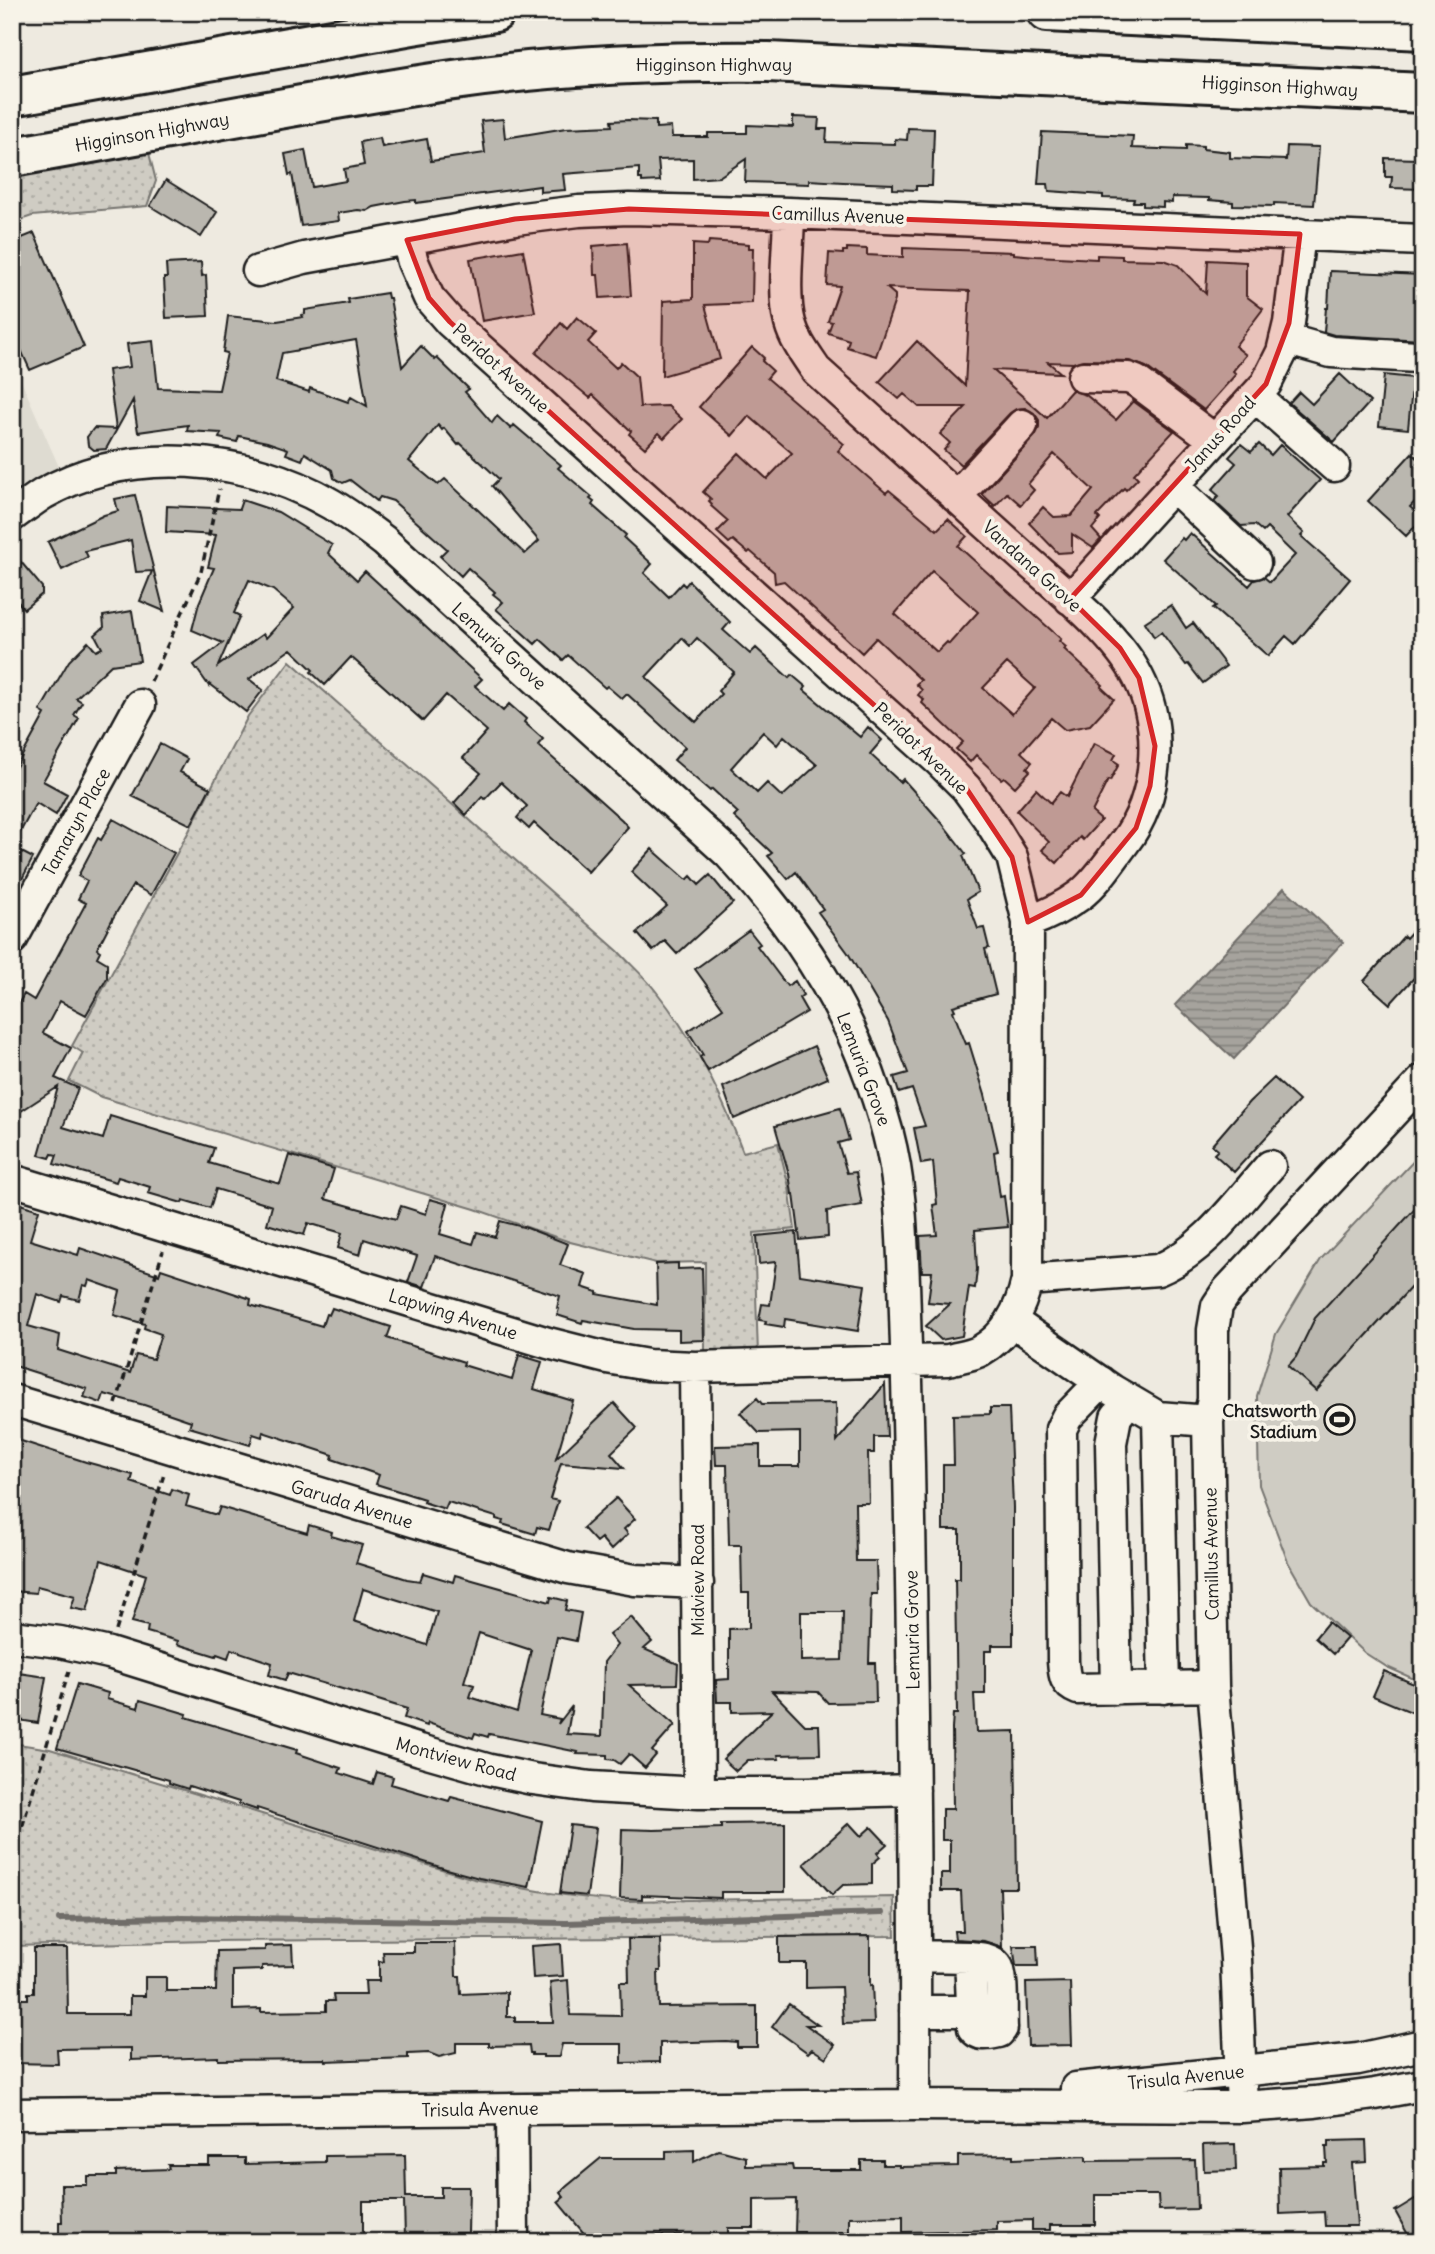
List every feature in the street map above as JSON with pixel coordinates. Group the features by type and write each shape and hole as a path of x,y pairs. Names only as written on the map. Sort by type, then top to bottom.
{"highway":[{"path":"12,96 495,12"},
{"path":"1047,12 1423,30"},
{"name":"Higginson Highway","path":"12,157 447,81 564,68 672,61 768,62 1423,93"}],"street":[{"name":"Camillus Avenue","path":"258,271 304,258 515,219 579,211 700,209 1423,240"},
{"name":"Vandana Grove","path":"789,213 789,321 800,347 816,370 1070,599 1120,648 1139,678 1151,713 1155,746 1150,786 1136,828 1081,895 1028,922"},
{"name":"Janus Road","path":"1070,599 1266,384 1282,352 1289,323 1300,234"},
{"name":"Peridot Avenue","path":"407,240 429,298 450,322 938,760 966,788 1012,857 1028,922 1027,1280 1023,1299 1012,1321 979,1352 948,1360 907,1362"},
{"path":"1285,339 1331,352 1417,357"},
{"path":"1083,377 1128,378 1136,381 1215,440"},
{"path":"1255,396 1334,466"},
{"path":"956,497 1023,425"},
{"name":"Lemuria Grove","path":"12,516 44,494 80,478 122,466 162,462 200,462 243,469 287,483 329,502 384,541 729,854 763,891 799,939 833,993 858,1044 877,1097 889,1136 901,1197 907,1362 914,1790 915,2105"},
{"path":"1173,486 1255,563"},
{"name":"Tamaryn Place","path":"12,939 140,705"},
{"name":"Camillus Avenue","path":"1242,2107 1236,1959 1213,1686 1208,1421 1213,1400 1213,1330 1217,1306 1227,1291 1423,1080"},
{"path":"1027,1280 1158,1270 1174,1263 1196,1247 1270,1166"},
{"name":"Lapwing Avenue","path":"12,1180 548,1343 607,1358 648,1365 695,1367 907,1362"},
{"path":"1012,1321 1158,1417 1208,1421"},
{"name":"Midview Road","path":"695,1367 699,1793"},
{"path":"1101,1382 1067,1417 1061,1429 1063,1661 1066,1680 1070,1686 1078,1689 1213,1686"},
{"name":"Garuda Avenue","path":"12,1400 568,1567 635,1580 698,1583"},
{"path":"1116,1689 1111,1443 1116,1417 1129,1400"},
{"path":"1158,1417 1164,1688"},
{"name":"Montview Road","path":"12,1636 110,1653 382,1739 490,1770 591,1787 699,1793 914,1790"},
{"path":"915,1956 970,1958 973,2011 915,2011"},
{"name":"Trisula Avenue","path":"948,2105 1011,2094 1241,2070 1300,2067 1358,2059 1423,2045"},
{"name":"Trisula Avenue","path":"12,2115 915,2105 1242,2107 1315,2102 1423,2085"},
{"path":"512,2109 513,2242"}],"path":[{"path":"140,705 201,572 223,466"},
{"path":"108,1430 170,1228"},
{"path":"110,1653 172,1450"},
{"path":"12,1861 76,1646"}],"highlighted area":[{"path":"629,209 1300,234 1289,323 1266,384 1070,599 1120,648 1139,678 1155,746 1150,786 1136,828 1081,895 1028,922 1012,857 966,788 450,322 429,298 407,240 515,219"}],"shaded area":[{"path":"145,137 156,181 147,206 32,216 12,223 12,160"},
{"path":"12,360 67,485 12,519"},
{"path":"290,661 618,951 646,980 669,1008 694,1047 726,1110 743,1152 778,1143 789,1187 795,1229 754,1233 758,1355 705,1354 705,1262 656,1263 570,1242 475,1209 101,1097 69,1081 83,1053 72,1046 248,716"},
{"path":"1284,888 1343,942 1234,1059 1175,1005"},
{"name":"Chatsworth Stadium","path":"1423,1151 1423,1683 1387,1667 1365,1653 1311,1602 1288,1562 1259,1485 1257,1396 1276,1334 1321,1259"},
{"path":"12,1743 50,1749 474,1879 530,1890 623,1901 894,1897 895,1936 209,1941 12,1946"}],"building":[{"path":"793,117 819,118 818,129 827,129 826,142 895,144 895,139 907,140 908,128 934,129 932,186 916,186 916,190 893,189 893,184 809,180 809,184 745,182 746,159 719,177 693,179 693,159 658,160 660,181 642,182 642,179 639,179 639,168 563,174 565,190 540,192 540,186 416,203 416,200 405,201 367,211 338,213 339,221 301,226 292,174 289,175 285,154 305,150 312,187 346,181 344,169 364,165 360,142 380,138 382,147 427,139 431,161 485,153 481,121 503,119 505,138 566,128 612,126 611,121 628,120 656,121 656,128 671,127 672,137 708,137 708,133 747,133 747,125 793,127"},
{"path":"1042,132 1133,136 1132,148 1186,150 1186,145 1203,146 1203,149 1230,152 1230,158 1286,160 1287,146 1319,147 1314,205 1233,205 1233,202 1209,198 1172,197 1172,203 1163,202 1163,207 1143,206 1143,202 1133,202 1134,199 1049,191 1048,184 1038,184"},
{"path":"1385,158 1418,159 1418,170 1423,170 1422,189 1391,188 1392,177 1385,177"},
{"path":"166,180 217,212 201,237 150,206"},
{"path":"34,233 84,347 30,370 12,330 12,242"},
{"path":"709,241 749,244 749,248 753,248 752,303 705,305 720,359 662,376 663,301 693,299 693,244 708,245"},
{"path":"627,243 631,296 600,298 598,275 594,275 593,246"},
{"path":"847,248 867,249 867,255 903,257 903,248 1164,260 1178,265 1206,294 1208,260 1246,262 1246,296 1263,309 1235,346 1246,355 1233,371 1236,374 1204,410 1146,367 1129,361 1048,362 1061,373 993,370 1047,418 1072,390 1086,395 1116,420 1133,401 1174,431 1134,474 1138,478 1126,490 1124,488 1097,516 1100,519 1092,529 1101,539 1093,548 1072,534 1072,552 1058,553 1029,523 1043,507 1054,517 1071,516 1093,490 1054,454 1028,484 1034,490 1021,505 1007,493 995,506 982,494 1035,436 1039,420 1034,413 1025,408 1010,413 961,465 944,450 950,443 940,434 966,407 919,407 904,394 899,399 879,382 917,341 965,386 970,291 887,288 895,295 895,300 876,356 847,347 849,340 828,333 832,322 828,321 840,286 827,285 829,253 843,254"},
{"path":"523,250 535,312 482,321 470,259"},
{"path":"201,262 202,276 206,275 208,316 166,318 166,264"},
{"path":"1330,271 1423,275 1423,340 1334,335 1324,332"},
{"path":"387,293 402,367 421,346 435,360 437,358 469,389 465,392 492,423 497,416 511,429 514,425 561,465 558,468 592,497 592,505 626,535 624,538 652,564 644,573 669,597 682,583 685,586 689,581 730,622 723,630 750,654 756,648 789,678 792,675 806,687 804,690 860,737 868,727 882,740 870,754 900,782 903,779 966,854 963,856 978,892 967,899 978,929 984,928 989,948 985,949 996,994 953,1006 953,1011 966,1044 969,1043 985,1095 998,1151 994,1152 1000,1197 1004,1196 1008,1227 975,1230 975,1288 969,1287 962,1336 941,1340 926,1326 950,1304 928,1302 932,1272 922,1272 920,1236 937,1235 933,1205 937,1204 933,1162 921,1164 914,1128 925,1126 912,1089 899,1093 894,1077 908,1073 888,1021 848,953 818,912 823,909 796,872 788,879 768,856 772,853 734,817 738,813 674,760 685,747 627,694 622,699 607,686 605,688 568,655 563,660 540,639 535,644 496,609 503,602 493,594 495,592 468,568 461,576 440,556 447,549 393,501 380,497 377,501 350,480 343,483 334,478 332,470 305,453 302,460 286,454 288,449 267,442 239,436 237,442 219,438 221,433 187,431 188,425 138,432 133,400 106,449 94,450 88,445 87,437 94,428 116,429 108,370 130,367 127,344 153,341 158,388 219,390 227,353 223,352 228,316 277,321 303,317 305,310 349,303 348,299","holes":["356,340 367,406 351,397 348,402 310,388 309,392 276,381 282,353","438,425 442,430 444,428 458,445 460,443 499,479 492,486 539,541 525,554 445,479 438,485 409,461","682,638 690,646 697,638 734,672 718,691 721,694 696,722 646,677","763,732 777,745 784,736 817,765 782,797 767,783 757,793 731,768"]},
{"path":"577,317 596,333 588,342 616,368 621,362 637,377 640,407 668,406 682,419 664,438 659,433 645,448 593,395 590,398 536,353 561,323 567,329"},
{"path":"752,347 773,371 767,378 844,444 838,451 886,493 889,490 937,530 948,519 967,536 958,546 1061,639 1059,641 1066,647 1064,649 1103,685 1101,687 1114,699 1090,725 1065,730 1051,718 1021,752 1032,762 1027,768 1030,771 1015,787 1004,777 1001,779 976,755 970,762 956,749 963,742 922,703 924,700 918,695 922,690 916,684 921,680 876,638 862,653 784,581 775,583 774,572 750,551 748,553 733,540 729,543 717,532 728,521 711,506 711,499 703,492 739,453 767,479 792,453 749,416 732,436 699,407","holes":["932,571 978,612 949,644 947,642 937,652 895,614","1007,663 1035,688 1012,714 983,688"]},
{"path":"1340,374 1370,402 1334,442 1289,403 1299,392 1312,404"},
{"path":"1384,375 1413,378 1408,429 1379,426"},
{"path":"1241,444 1251,452 1259,444 1271,455 1280,445 1320,480 1287,517 1304,533 1301,536 1350,579 1295,644 1286,636 1268,656 1163,559 1190,533 1249,586 1254,580 1264,577 1270,582 1295,555 1267,528 1263,532 1255,525 1241,526 1214,501 1219,496 1212,490 1236,463 1229,457"},
{"path":"1412,453 1423,463 1423,493 1410,507 1423,518 1406,536 1368,501"},
{"path":"135,495 164,611 140,601 152,571 136,572 131,540 85,551 88,557 62,570 48,542 118,511 115,499"},
{"path":"242,500 278,512 332,545 328,553 357,580 365,571 482,679 475,686 503,711 509,704 526,719 524,722 543,739 538,745 628,827 588,872 534,823 529,829 517,818 527,806 501,782 485,799 482,797 466,815 454,803 481,773 463,758 487,731 446,695 423,721 351,657 325,685 291,649 249,679 263,690 246,712 210,684 209,686 194,665 223,643 192,630 199,603 214,568 208,567 216,535 166,532 167,506 239,509","holes":["249,580 273,590 294,608 266,638 263,634 218,666 240,616 234,613"]},
{"path":"21,562 42,587 42,594 24,609 12,595 12,570"},
{"path":"1171,605 1186,628 1193,623 1226,666 1203,683 1161,632 1154,637 1145,622"},
{"path":"132,611 140,661 111,665 76,698 82,702 74,715 79,718 43,781 67,794 56,815 36,803 12,847 12,774 45,714 40,711 69,661 88,642 96,651 102,648 95,635 104,627 103,616"},
{"path":"1094,743 1116,754 1113,760 1119,764 1092,812 1101,820 1083,840 1080,837 1057,863 1042,850 1049,842 1017,811 1036,789 1051,803 1060,792 1067,797"},
{"path":"160,744 187,759 180,772 210,788 191,825 132,796"},
{"path":"113,819 174,853 151,895 133,885 113,918 97,949 100,951 97,957 107,963 107,978 86,1015 60,1001 43,1033 71,1048 55,1078 78,1088 63,1127 103,1139 110,1116 214,1148 209,1163 280,1184 289,1155 334,1169 325,1199 396,1219 401,1206 426,1214 430,1199 448,1204 440,1234 473,1244 477,1232 495,1237 500,1221 527,1228 568,1244 560,1265 586,1274 582,1287 597,1294 657,1305 656,1264 678,1263 678,1269 702,1268 704,1340 679,1341 679,1330 634,1329 583,1320 582,1323 557,1315 560,1296 435,1256 424,1287 408,1282 417,1256 364,1239 360,1255 338,1248 342,1233 308,1223 304,1235 267,1224 272,1206 216,1189 210,1208 183,1200 182,1203 148,1193 150,1187 118,1177 116,1182 54,1164 57,1155 52,1154 50,1158 39,1155 58,1087 12,1117 12,1015 24,994 34,1000 86,903 78,899 87,881 78,876 98,838 101,840"},
{"path":"12,847 33,858 12,898"},
{"path":"652,849 687,880 691,876 699,885 710,875 733,903 677,954 665,941 653,951 637,933 667,906 631,872"},
{"path":"1423,919 1423,968 1390,1004 1364,981"},
{"path":"749,930 760,944 757,946 787,986 795,981 803,995 799,998 807,1012 708,1071 700,1057 703,1055 688,1031 723,1008 695,969"},
{"path":"814,1046 828,1078 734,1119 723,1087"},
{"path":"1274,1078 1299,1101 1234,1172 1214,1154 1218,1150 1212,1145"},
{"path":"840,1108 849,1140 838,1143 847,1173 856,1172 862,1205 827,1211 828,1237 800,1240 794,1194 775,1126"},
{"path":"1423,1200 1423,1274 1316,1391 1288,1366 1296,1357 1315,1318"},
{"path":"20,1204 39,1210 30,1240 78,1255 80,1248 159,1275 161,1269 251,1299 250,1305 322,1326 326,1314 329,1315 332,1308 391,1327 387,1338 512,1380 519,1355 542,1362 534,1389 573,1401 556,1459 614,1403 637,1428 611,1453 624,1468 561,1463 550,1499 558,1501 549,1530 537,1527 535,1534 502,1524 503,1521 496,1517 448,1502 445,1509 423,1502 424,1499 376,1484 379,1475 332,1459 333,1455 263,1432 262,1437 253,1434 250,1445 189,1427 191,1421 144,1405 104,1394 101,1403 84,1397 87,1389 12,1365 12,1228","holes":["89,1280 120,1291 114,1315 145,1324 144,1328 161,1334 153,1359 136,1355 130,1373 58,1350 60,1335 28,1326 37,1294 61,1302 63,1296 79,1300 83,1285 87,1286"]},
{"path":"796,1232 800,1275 865,1285 858,1331 785,1319 784,1327 765,1324 766,1321 759,1320 762,1304 770,1305 776,1262 759,1264 757,1236"},
{"path":"885,1384 887,1437 874,1437 874,1453 868,1453 869,1503 855,1503 856,1561 876,1561 877,1594 871,1594 869,1663 875,1663 876,1702 828,1703 818,1692 772,1691 805,1725 819,1725 820,1754 778,1755 779,1759 748,1760 736,1771 723,1759 772,1711 732,1712 732,1702 717,1702 716,1680 729,1679 729,1629 749,1628 749,1593 742,1593 741,1545 729,1545 727,1465 716,1465 715,1446 760,1445 760,1466 800,1466 800,1432 759,1433 740,1413 757,1398 762,1404 836,1403 837,1441","holes":["801,1612 843,1612 842,1660 801,1661"]},
{"path":"990,1408 1009,1408 1013,1507 1013,1645 992,1645 992,1651 985,1651 985,1694 974,1694 976,1732 1015,1731 1017,1888 1000,1888 1002,1947 984,1941 955,1939 954,1931 963,1931 961,1891 941,1891 941,1874 950,1874 950,1840 942,1840 942,1809 953,1809 952,1728 953,1714 957,1714 955,1579 960,1579 960,1530 943,1530 943,1465 954,1465 953,1415 990,1414"},
{"path":"12,1438 133,1475 131,1482 170,1495 172,1489 189,1495 186,1506 217,1515 220,1507 307,1533 309,1525 332,1532 331,1536 362,1545 356,1563 407,1579 420,1581 423,1573 453,1582 455,1575 550,1602 551,1597 567,1601 565,1610 581,1613 576,1641 557,1637 540,1715 560,1719 558,1724 572,1706 567,1734 602,1736 604,1662 617,1645 609,1635 631,1617 652,1642 644,1649 678,1664 677,1684 629,1685 675,1725 652,1751 656,1755 645,1768 629,1754 620,1764 607,1759 607,1755 577,1754 578,1752 489,1734 488,1737 475,1733 473,1738 404,1718 407,1709 349,1691 288,1673 285,1680 269,1675 272,1663 231,1649 228,1658 217,1654 216,1656 147,1632 148,1626 132,1622 146,1575 101,1560 87,1611 71,1608 75,1596 37,1586 36,1593 12,1591","holes":["363,1589 437,1612 427,1645 354,1621","479,1633 531,1650 517,1712 470,1697 474,1685 464,1682"]},
{"path":"616,1498 635,1519 624,1529 628,1534 611,1550 601,1538 596,1542 583,1528"},
{"path":"1328,1622 1347,1638 1333,1654 1315,1638"},
{"path":"1384,1671 1423,1688 1423,1717 1373,1696"},
{"path":"12,1672 46,1677 38,1723 12,1719"},
{"path":"77,1684 108,1693 107,1699 138,1708 140,1700 187,1714 186,1717 297,1750 296,1753 341,1768 339,1773 373,1784 377,1772 393,1777 391,1784 449,1801 451,1797 542,1821 529,1887 446,1869 189,1786 188,1789 169,1783 169,1780 57,1748"},
{"path":"785,1823 785,1892 721,1892 721,1898 642,1895 642,1899 620,1898 622,1829 721,1828 721,1824"},
{"path":"849,1823 861,1836 871,1827 887,1844 877,1853 880,1857 872,1864 872,1884 843,1885 832,1895 804,1864"},
{"path":"570,1825 596,1828 587,1896 560,1893"},
{"path":"870,1936 870,1986 872,1985 874,2023 843,2024 841,1987 806,1988 806,1963 779,1963 779,1937"},
{"path":"628,1939 660,1939 659,2007 757,2006 757,2047 737,2047 737,2042 726,2041 660,2043 660,2062 622,2063 622,2044 562,2044 559,2057 543,2057 532,2055 529,2045 456,2043 456,2053 439,2057 429,2053 408,2054 408,2058 325,2061 218,2060 218,2057 131,2060 131,2048 57,2049 58,2064 12,2063 12,2008 20,2007 20,1999 28,1999 28,1993 34,1993 34,1948 67,1948 68,2014 130,2014 130,1996 145,1996 145,1977 166,1977 166,1991 216,1991 217,1951 265,1950 265,1946 292,1945 293,1965 233,1971 233,2010 326,2011 326,2001 334,2001 333,1995 366,1995 365,1981 379,1981 379,1961 384,1962 383,1952 414,1952 414,1943 455,1943 456,1976 460,1976 461,1994 507,1992 507,2017 515,2017 515,2022 553,2022 550,1982 568,1980 570,2015 621,2016 620,1982 629,1982"},
{"path":"561,1944 563,1976 533,1978 531,1946"},
{"path":"1013,1946 1037,1946 1038,1966 1016,1966"},
{"path":"1070,1982 1072,2045 1028,2046 1026,1983"},
{"path":"789,2004 818,2025 806,2025 835,2045 826,2058 812,2049 808,2053 772,2027"},
{"path":"1366,2140 1367,2162 1352,2163 1357,2226 1325,2226 1324,2212 1280,2214 1279,2167 1324,2166 1324,2163 1327,2163 1326,2147 1329,2147 1329,2141"},
{"path":"1235,2144 1236,2170 1204,2171 1203,2145"},
{"path":"694,2150 694,2162 718,2150 746,2157 746,2166 792,2165 793,2170 861,2170 861,2160 883,2160 883,2165 899,2167 958,2166 958,2156 1013,2155 1013,2159 1086,2156 1086,2161 1195,2160 1197,2209 1159,2210 1158,2195 1095,2195 1095,2225 1050,2225 1050,2230 1032,2230 1032,2220 997,2221 997,2230 903,2232 903,2216 849,2217 849,2232 838,2232 837,2242 804,2242 804,2232 795,2232 796,2199 754,2200 754,2228 728,2228 728,2242 681,2242 681,2235 617,2235 617,2242 591,2242 558,2202 564,2197 560,2192 601,2158 666,2158 666,2151"},
{"path":"405,2155 406,2197 441,2197 441,2187 469,2187 468,2233 438,2233 443,2238 405,2238 404,2201 363,2201 363,2242 59,2242 59,2222 62,2222 61,2185 87,2185 87,2176 116,2176 116,2171 169,2169 168,2165 209,2165 209,2158 245,2158 245,2164 325,2162 325,2156"},
{"path":"1423,2194 1423,2242 1412,2242 1395,2211"}],"waterway":[{"path":"59,1919 182,1917 566,1923 882,1913"}],"place":[{"name":"Chatsworth Stadium","path":"1340,1420"}]}
